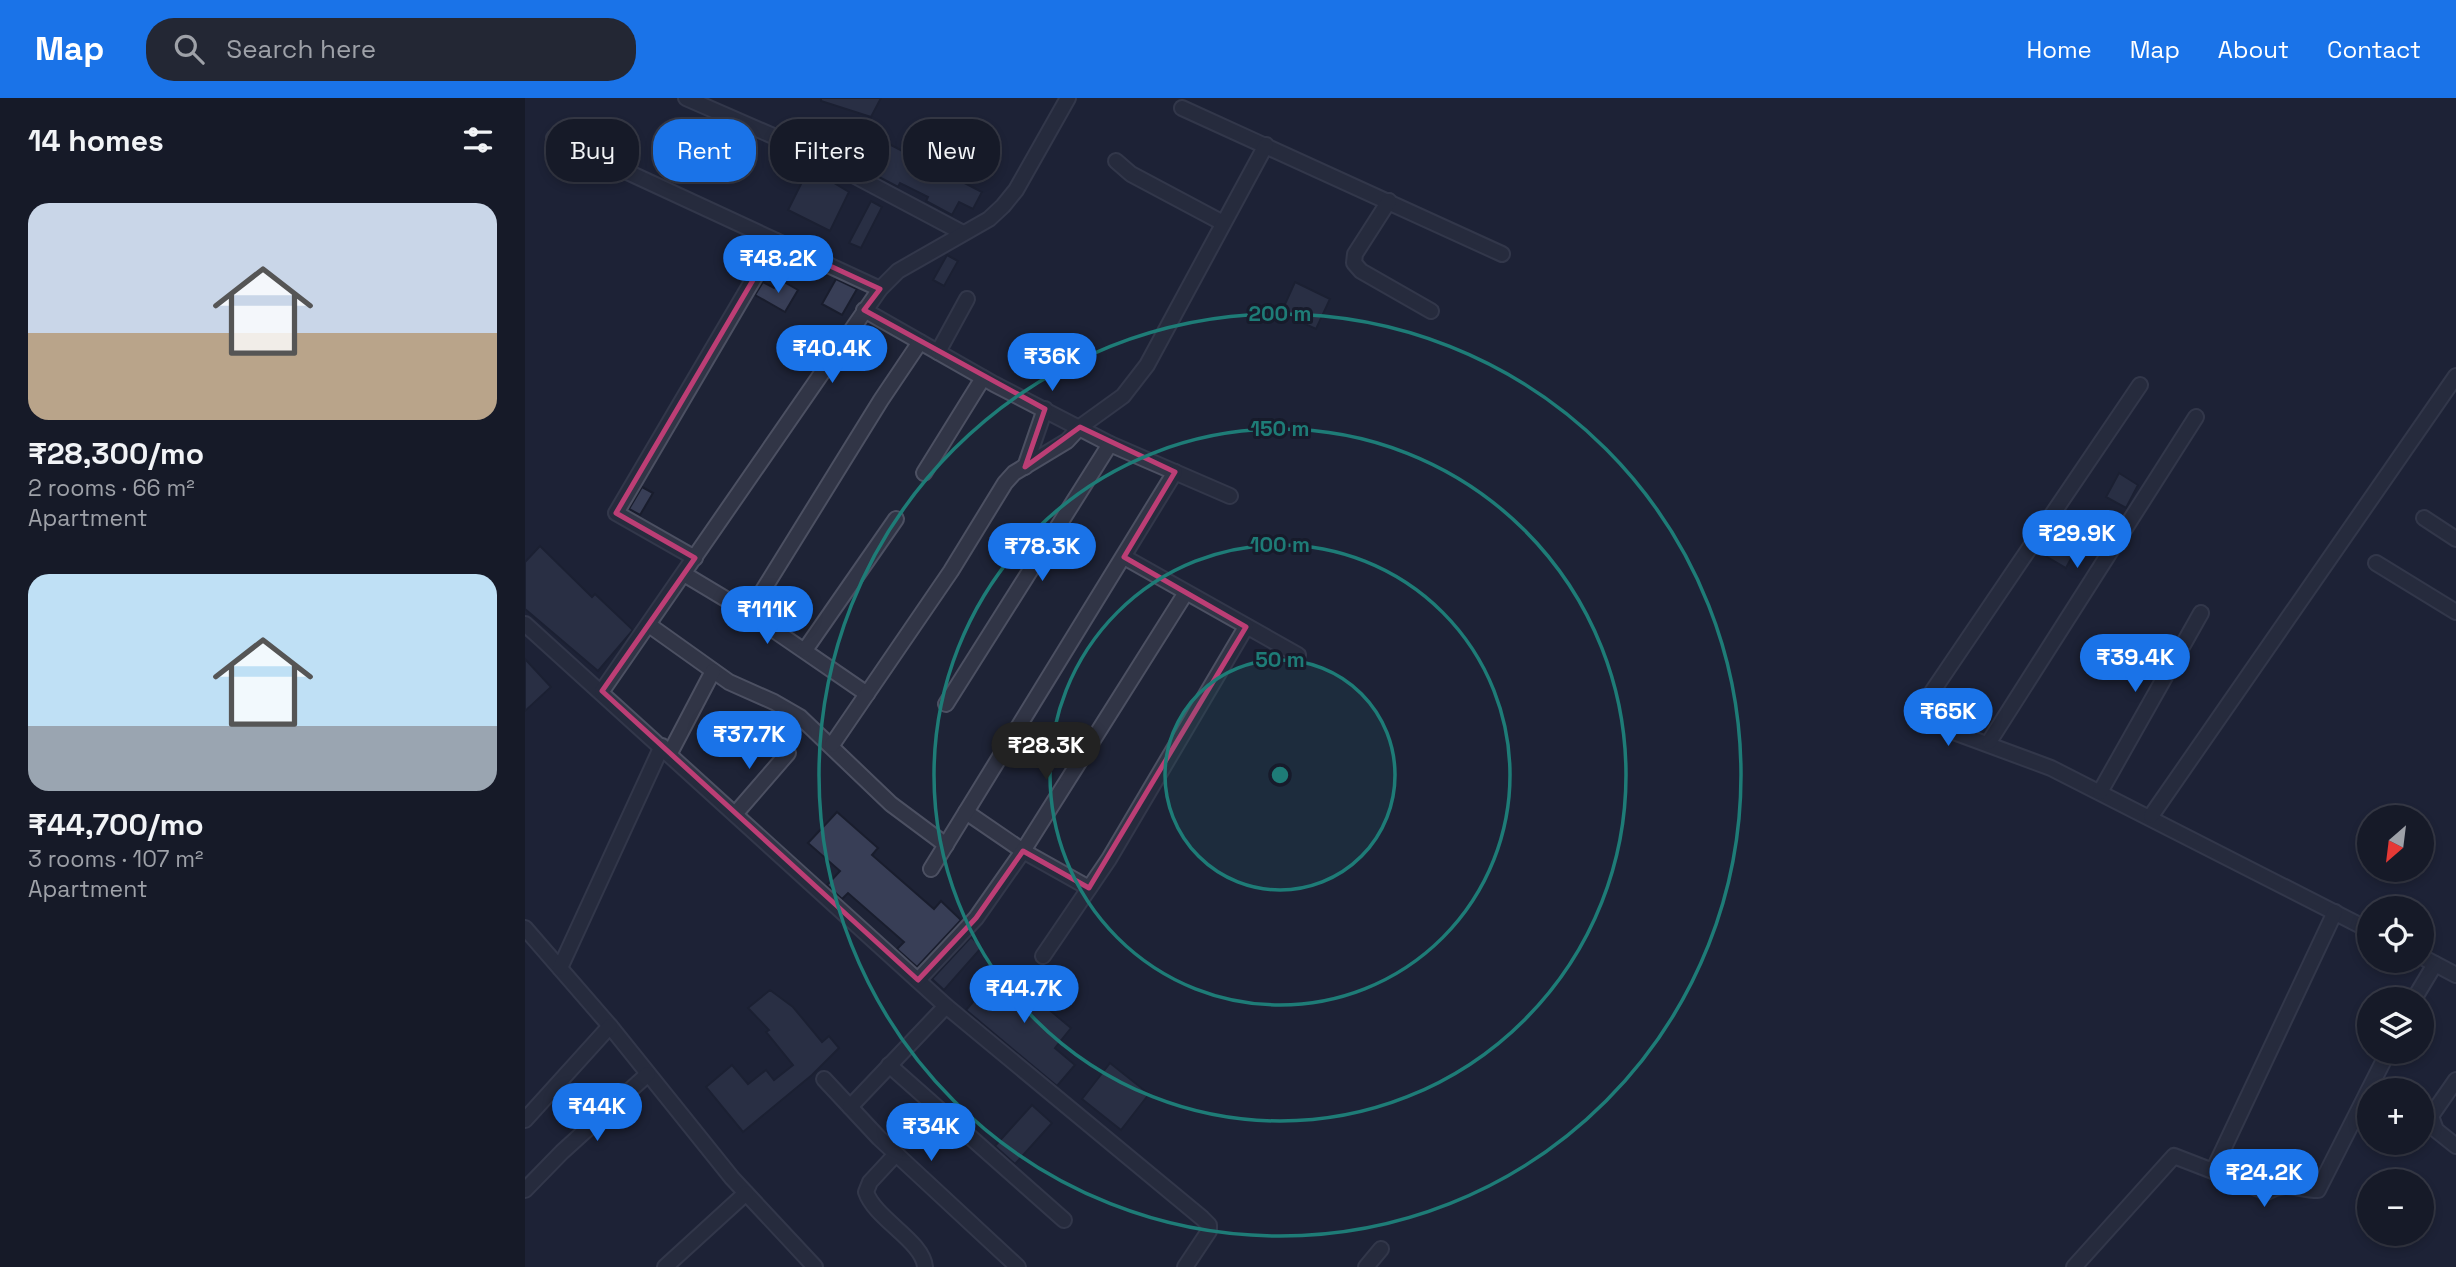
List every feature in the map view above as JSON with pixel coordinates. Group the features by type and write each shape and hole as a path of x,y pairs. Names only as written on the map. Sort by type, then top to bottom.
{"street":[{"path":"686,98 812,153 961,232"},
{"path":"602,691 880,289 898,271 961,232 989,219 1003,206 1016,190 1068,98"},
{"path":"1182,108 1502,254"},
{"path":"832,745 951,571 1006,483 1025,467 1067,441 1080,427 1108,409 1132,385 1266,145"},
{"path":"1116,161 1131,174 1223,223"},
{"path":"639,177 880,289"},
{"path":"1389,201 1355,254 1354,263 1361,271 1431,311"},
{"path":"695,558 616,513 776,241"},
{"path":"938,352 967,299"},
{"path":"864,310 983,378 1110,444 1230,496"},
{"path":"749,613 920,342"},
{"path":"2151,816 2456,376"},
{"path":"924,473 983,378"},
{"path":"2140,385 1927,705 1928,716 1935,723 1989,743 2151,816 2357,924"},
{"path":"1025,467 1045,409"},
{"path":"1989,743 2196,417"},
{"path":"946,704 1110,444"},
{"path":"931,869 1175,472"},
{"path":"2424,518 2456,539"},
{"path":"805,650 896,519"},
{"path":"1124,556 1185,594 1298,655"},
{"path":"2375,563 2456,612"},
{"path":"684,574 749,613 867,694"},
{"path":"918,980 976,918 1023,852 1185,594"},
{"path":"2100,792 2201,613"},
{"path":"525,624 602,691 946,1006 1209,1225 1202,1243 1185,1267"},
{"path":"649,625 729,682 800,717 891,804 946,845"},
{"path":"1042,956 1089,888 1246,627"},
{"path":"560,968 666,750 713,671"},
{"path":"736,813 789,753"},
{"path":"966,812 1023,852 1089,888"},
{"path":"2213,1171 2335,912"},
{"path":"527,934 610,1026 746,1193 815,1267"},
{"path":"2434,963 2454,971"},
{"path":"850,1107 946,1006"},
{"path":"525,1120 610,1026"},
{"path":"2074,1267 2174,1156 2267,1192 2278,1185 2287,1184 2318,1190 2382,1064"},
{"path":"889,1065 1064,1220"},
{"path":"525,1190 562,1152 648,1074"},
{"path":"824,1079 896,1154 1018,1267"},
{"path":"2456,1080 2436,1107 2431,1123 2456,1146"},
{"path":"896,1154 870,1182 866,1192 878,1210 921,1255 925,1267"},
{"path":"665,1267 746,1193"},
{"path":"1366,1267 1381,1249"}],"highlighted area":[{"path":"776,241 880,289 864,310 1045,409 1025,467 1080,427 1175,472 1124,557 1246,627 1089,888 1023,851 976,918 918,980 602,691 695,558 616,513"}],"building":[{"path":"821,98 881,98 871,117 821,101"},
{"path":"889,144 903,151 903,182 963,182 982,192 973,209 959,202 952,215 926,201 928,197 900,183 898,187 889,182"},
{"path":"802,182 832,182 849,192 830,231 788,210"},
{"path":"871,201 882,207 861,248 849,243"},
{"path":"947,255 958,261 944,286 933,280"},
{"path":"779,279 798,290 785,312 755,295 763,282 774,288"},
{"path":"836,279 857,289 842,315 822,304"},
{"path":"1295,282 1330,299 1316,329 1281,313"},
{"path":"2119,473 2138,485 2126,508 2106,497"},
{"path":"642,487 653,493 640,515 629,509"},
{"path":"2049,537 2074,553 2066,568 2042,554"},
{"path":"540,546 592,597 595,594 633,630 598,671 525,609 525,562"},
{"path":"525,659 551,687 525,711"},
{"path":"837,812 878,848 872,855 934,909 941,901 961,920 917,967 897,949 904,942 848,893 842,899 827,885 840,871 808,843"},
{"path":"971,937 982,947 944,990 932,979"},
{"path":"1001,969 1071,1028 1055,1048 1075,1065 1057,1086 966,1010"},
{"path":"770,990 793,1007 822,1042 829,1036 839,1048 812,1075 743,1132 706,1087 732,1065 748,1084 766,1070 774,1080 793,1065 766,1032 769,1030 748,1008"},
{"path":"1110,1063 1149,1094 1121,1130 1082,1099"},
{"path":"1032,1105 1052,1123 1015,1164 995,1146"}]}
